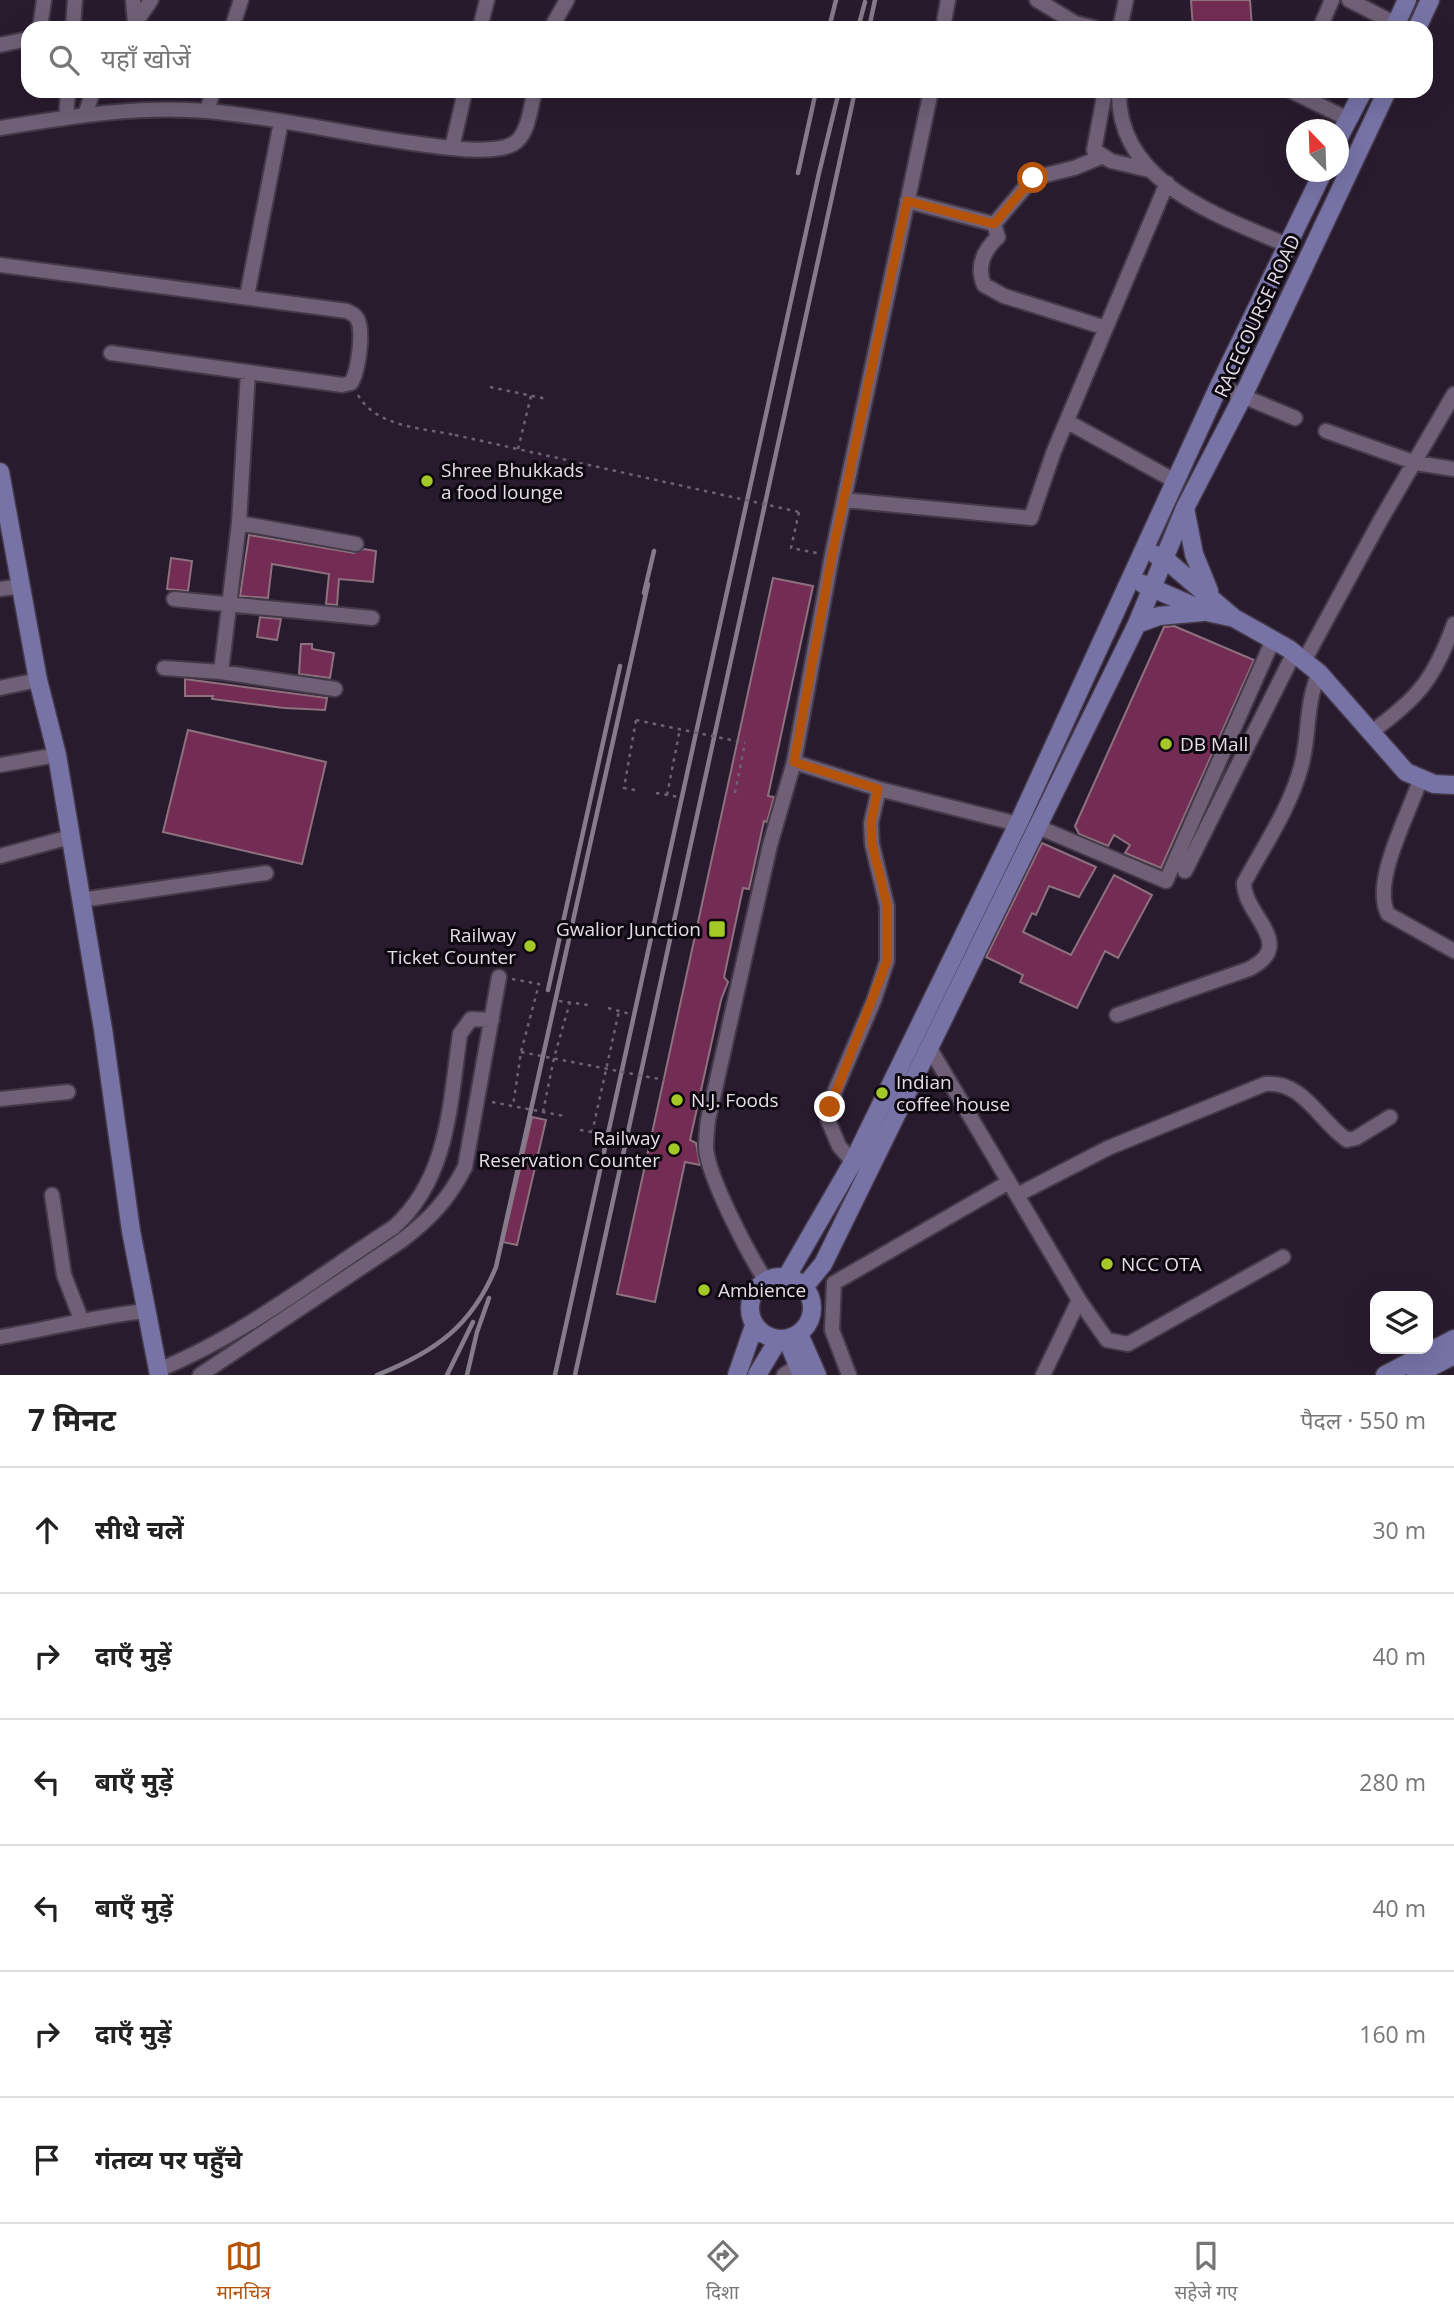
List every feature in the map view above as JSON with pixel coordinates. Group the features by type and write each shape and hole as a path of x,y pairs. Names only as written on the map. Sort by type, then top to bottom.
{"main road":[{"path":"1397,21 1407,0"},
{"path":"1420,21 1430,0"},
{"path":"1348,119 1359,98"},
{"name":"RACECOURSE ROAD","path":"804,1287 823,1264 1137,624 1185,508 1243,396 1384,98"},
{"name":"RACECOURSE ROAD","path":"786,1278 853,1162 1018,824 1219,386 1318,182"},
{"path":"0,472 38,680 57,755 146,1311 159,1373"},
{"path":"1185,508 1194,554 1209,603"},
{"path":"1143,549 1165,559 1209,603 1273,640 1319,673 1343,697 1370,733 1406,772 1420,780 1453,787"},
{"path":"1129,579 1151,588 1209,603"},
{"path":"1137,624 1209,603"},
{"path":"737,1375 754,1326 749,1306 758,1287 766,1281 786,1278 804,1287 810,1296 811,1317 788,1338 761,1372"},
{"path":"754,1326 765,1335 788,1338 817,1375"},
{"path":"788,1338 794,1372"},
{"path":"1385,1375 1454,1339"},
{"path":"1416,1375 1454,1355"}],"street":[{"path":"41,21 44,0"},
{"path":"74,21 75,0"},
{"path":"132,0 133,21"},
{"path":"136,21 150,0"},
{"path":"234,21 241,0"},
{"path":"482,21 487,0"},
{"path":"555,21 567,0"},
{"path":"944,21 948,0"},
{"path":"1037,0 1072,21"},
{"path":"1122,21 1126,0"},
{"path":"1323,21 1332,0"},
{"path":"1349,0 1386,21"},
{"path":"0,45 21,40"},
{"path":"66,118 67,98"},
{"path":"85,115 91,98"},
{"path":"207,111 211,98"},
{"path":"452,148 463,98"},
{"path":"0,128 85,115 164,109 207,111 452,148 501,147 514,143 525,130 533,98"},
{"path":"766,1281 739,1233 706,1149 708,1121 720,1057 770,845 794,762 832,555 929,98"},
{"path":"1101,157 1093,145 1103,98"},
{"path":"1120,98 1124,134 1149,170 1202,208 1287,245"},
{"path":"1305,98 1348,119"},
{"path":"247,296 281,122"},
{"path":"994,224 1033,178 1074,168 1101,157 1149,170"},
{"path":"844,500 1031,518 1054,452 1167,184"},
{"path":"907,201 994,224"},
{"path":"994,224 998,237 986,248 982,262 984,285 1004,296 1106,328"},
{"path":"0,265 347,311 357,318 360,329 356,374 351,383 342,385 111,353"},
{"path":"221,672 239,523 248,372"},
{"path":"1219,386 1295,418"},
{"path":"1185,871 1299,657 1416,463 1454,394"},
{"path":"1068,422 1175,481"},
{"path":"1326,432 1416,463 1454,469"},
{"path":"239,523 356,544"},
{"path":"0,589 22,586"},
{"path":"174,599 372,618"},
{"path":"1370,733 1408,705 1428,681 1443,656 1454,624"},
{"path":"1038,827 1166,881 1273,640"},
{"path":"164,668 221,672 335,689"},
{"path":"1117,1015 1249,969 1262,962 1269,951 1270,938 1264,924 1244,895 1244,883 1294,790 1307,736 1309,696 1319,673"},
{"path":"0,688 38,680"},
{"path":"0,765 57,755"},
{"path":"794,762 878,789 1018,824"},
{"path":"1420,780 1394,849 1382,891 1382,904 1388,914 1454,951"},
{"path":"853,1162 835,1140 828,1120 835,1091 874,1000 887,961 887,905 872,833 878,789"},
{"path":"0,856 70,837"},
{"path":"81,900 266,873"},
{"path":"200,1375 401,1241 440,1208 466,1167 499,977"},
{"path":"159,1373 243,1325 394,1227 410,1213 429,1184 443,1144 460,1034 471,1019 492,1020"},
{"path":"929,1047 1079,1300 1107,1340 1128,1344 1283,1257"},
{"path":"1017,1195 1108,1148 1265,1084 1285,1084 1301,1093 1347,1140 1356,1138 1390,1116"},
{"path":"0,1100 68,1092"},
{"path":"849,1375 832,1331 834,1283 1009,1182"},
{"path":"52,1195 64,1275 81,1319"},
{"path":"1043,1375 1079,1300"},
{"path":"0,1337 61,1327 81,1319 146,1311"}],"path":[{"path":"351,383 364,405 384,419 799,512 791,548 832,555"},
{"path":"490,387 547,399"},
{"path":"518,449 531,396"},
{"path":"635,790 624,788 636,720 745,743 735,793"},
{"path":"667,795 680,729"},
{"path":"656,793 679,796"},
{"path":"499,977 539,984 521,1052 513,1106"},
{"path":"559,1001 588,1005"},
{"path":"543,1112 554,1058 570,1002"},
{"path":"608,1008 630,1014"},
{"path":"592,1133 619,1011"},
{"path":"521,1052 664,1080"},
{"path":"479,1099 564,1116"},
{"path":"580,1130 604,1135"}],"building":[{"path":"1191,0 1250,0 1252,21 1192,21"},
{"path":"249,535 354,553 364,549 376,551 373,582 339,579 337,605 326,604 329,574 272,564 268,598 240,596"},
{"path":"171,558 192,561 188,591 167,589"},
{"path":"773,578 813,586 768,796 774,797 767,822 764,821 749,889 743,888 724,977 728,982 721,1000 690,1140 696,1143 700,1165 685,1162 655,1302 617,1294"},
{"path":"260,617 281,619 277,640 257,637"},
{"name":"DB Mall","path":"1174,626 1254,660 1161,868 1125,853 1130,845 1114,835 1108,846 1079,834 1075,826 1164,627"},
{"path":"301,644 312,644 312,649 334,653 330,678 299,674"},
{"path":"185,679 327,698 325,710 212,699 213,696 185,696"},
{"path":"188,730 326,762 302,864 163,832"},
{"path":"1042,843 1096,867 1079,897 1049,886 1036,915 1032,913 1023,932 1071,955 1114,875 1152,895 1118,958 1105,951 1077,1008 1020,982 1023,975 986,957"},
{"path":"532,1117 546,1120 517,1245 503,1242"}],"railway":[{"path":"831,21 836,0"},
{"path":"870,21 875,0"},
{"path":"860,21 865,2"},
{"path":"798,173 814,98"},
{"path":"555,1375 837,98"},
{"path":"575,1375 853,98"},
{"path":"644,593 654,551"},
{"path":"377,1375 417,1357 449,1334 475,1306 496,1267 648,584"},
{"path":"548,990 620,666"},
{"path":"467,1375 477,1332 489,1298"},
{"path":"447,1375 473,1322"}],"place":[{"name":"Shree Bhukkads a food lounge","path":"427,481"},
{"name":"DB Mall","path":"1166,744"},
{"name":"Gwalior Junction","path":"717,929"},
{"name":"Railway Ticket Counter","path":"530,946"},
{"name":"Indian coffee house","path":"882,1093"},
{"name":"N.J. Foods","path":"677,1100"},
{"name":"Railway Reservation Counter","path":"674,1149"},
{"name":"NCC OTA","path":"1107,1264"},
{"name":"Ambience","path":"704,1290"}],"route":[{"path":"830,1107 887,961 887,905 872,844 871,823 878,789 794,762 832,555 907,201 994,224 1033,178"}]}
